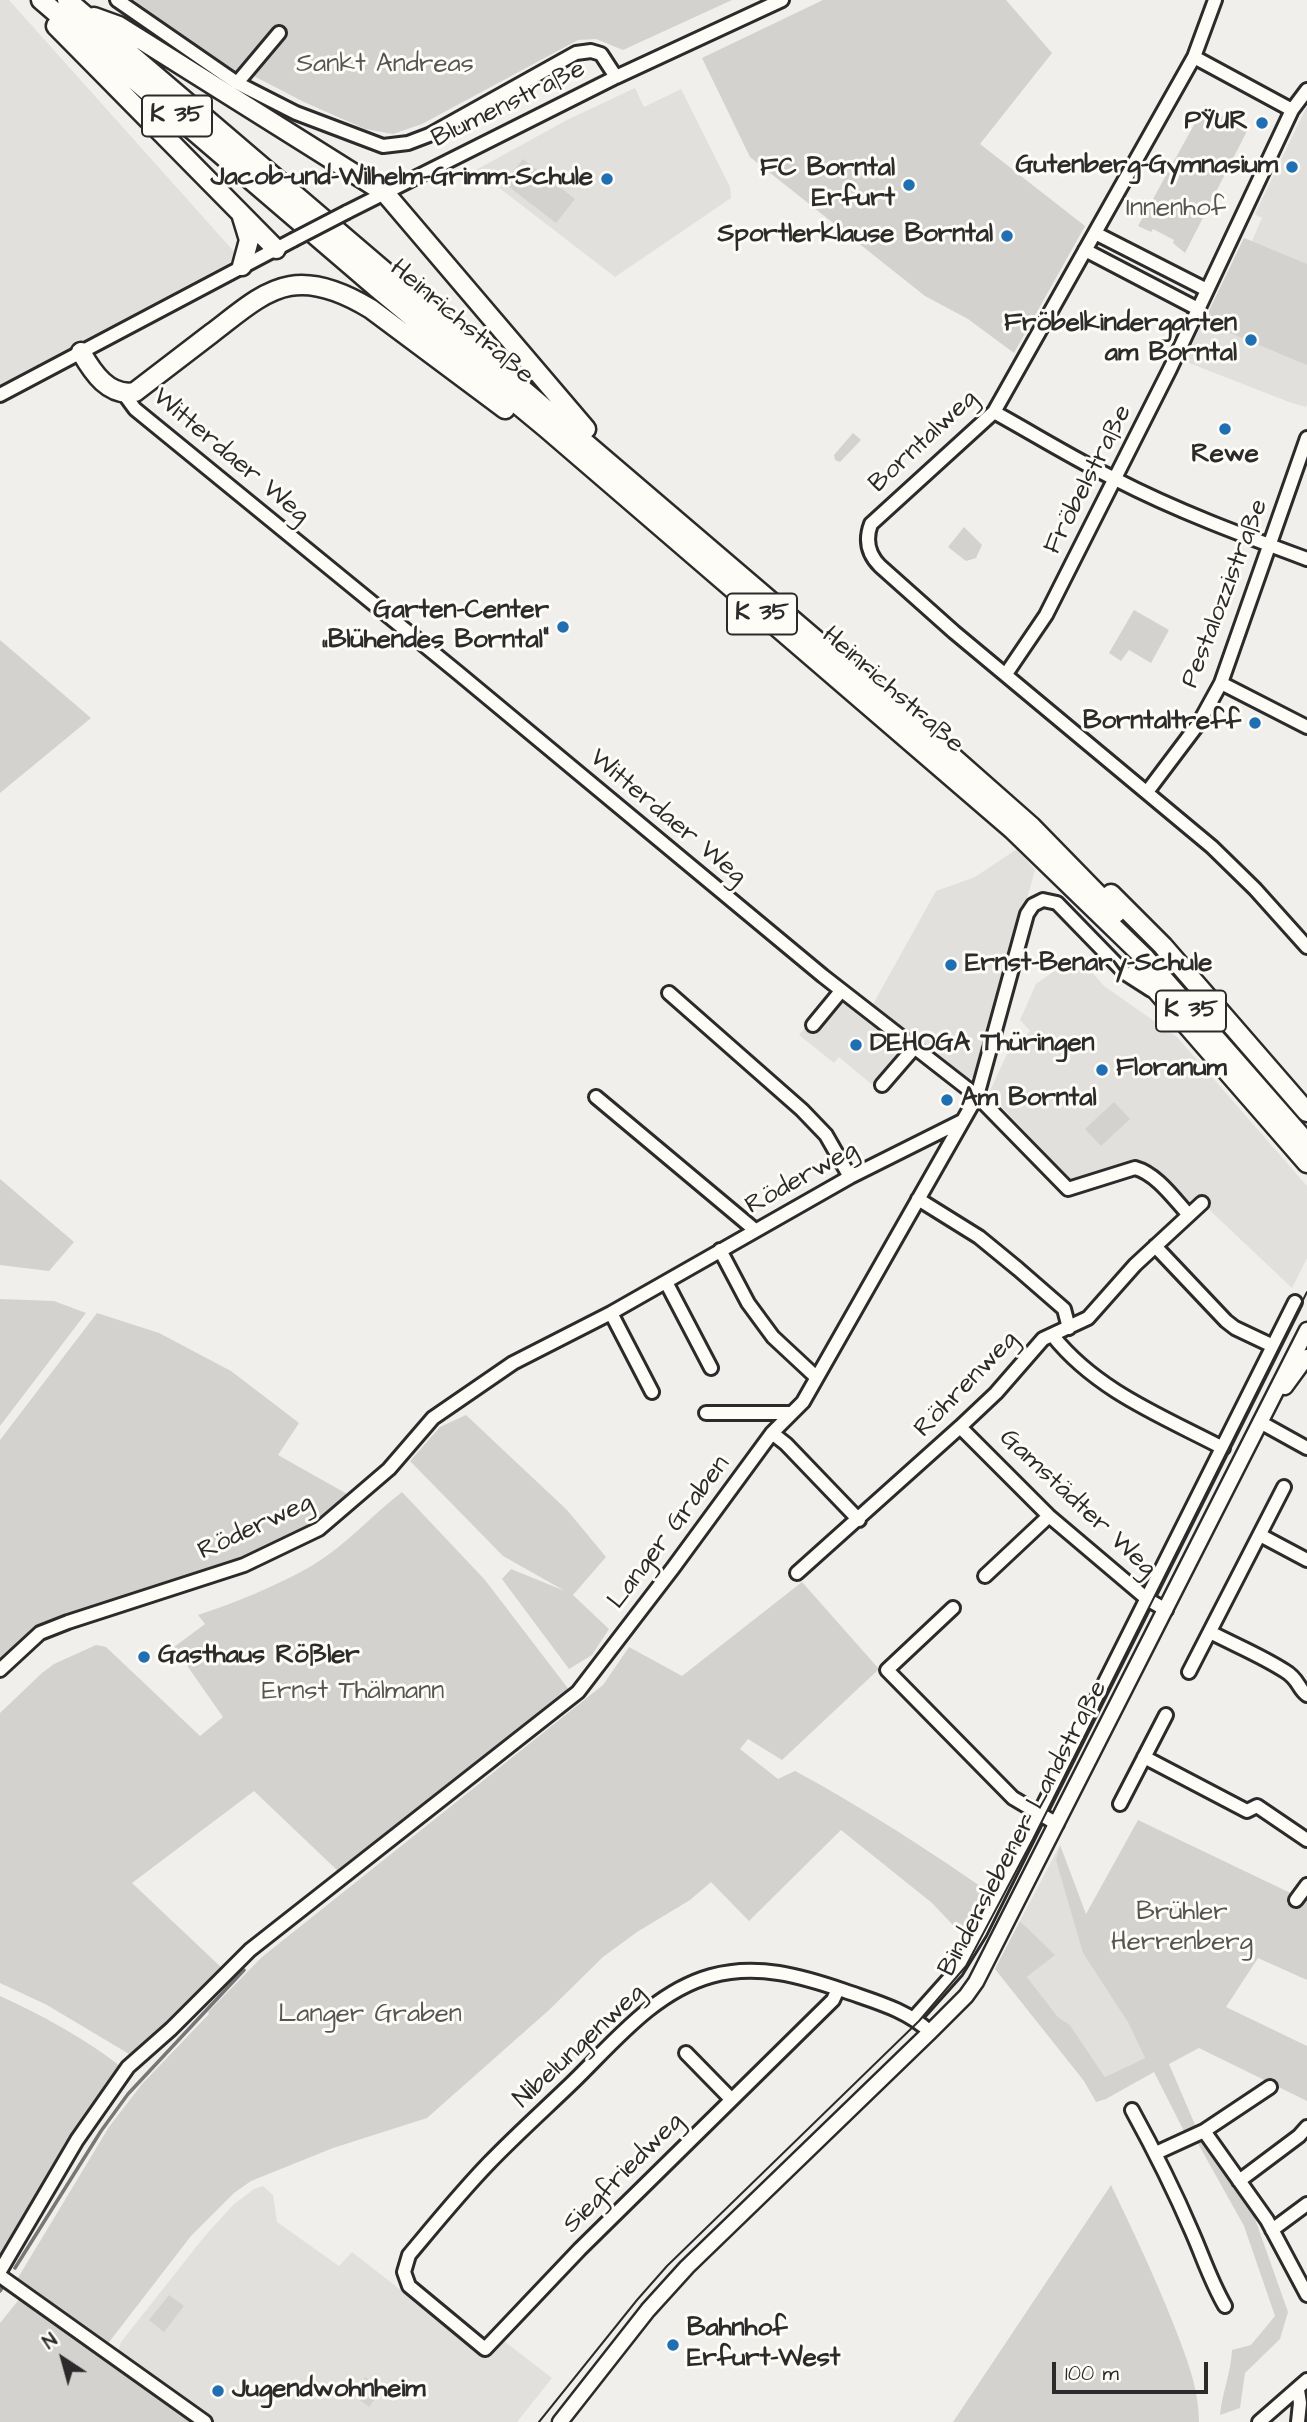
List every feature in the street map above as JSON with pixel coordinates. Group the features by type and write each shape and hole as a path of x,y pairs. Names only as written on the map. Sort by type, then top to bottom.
{"highway":[{"path":"34,0 38,8 276,249"},
{"name":"Heinrichstraße","path":"41,0 948,774 1075,879 1149,948 1307,1132"},
{"name":"K 35","path":"67,0 81,12"},
{"path":"81,12 120,26 385,193 616,467"},
{"name":"Heinrichstraße","path":"81,12 616,467 1031,826 1307,1143"},
{"path":"240,214 249,240 242,266"},
{"path":"81,352 102,381 111,388 124,394 135,392 270,293 290,286 324,288 351,297 371,309 530,427 545,428"},
{"name":"K 35","path":"1075,879 1095,878 1163,946 1307,1112"},
{"name":"K 35","path":"1075,879 1160,995 1307,1163"}],"main road":[{"name":"Binderslebener Landstraße","path":"560,2422 641,2319 687,2267 966,1996 990,1956 1307,1330"},
{"name":"Binderslebener Landstraße","path":"1260,1422 1307,1357"}],"street":[{"path":"117,0 237,83 296,113 383,146 408,143 429,135 576,53 591,51 601,54 616,77"},
{"name":"Blumenstraße","path":"0,396 347,212 616,77 782,0"},
{"name":"Borntalweg","path":"1006,674 873,560 867,534 871,524 994,412 1194,57 1215,0"},
{"path":"237,83 279,33"},
{"path":"1194,57 1292,110"},
{"name":"Fröbelstraße","path":"1006,674 1046,615 1198,309 1292,110 1307,90"},
{"path":"1095,233 1207,290"},
{"path":"1085,250 1198,309"},
{"name":"Witterdaer Weg","path":"124,394 135,409 841,991 977,1096 1068,1189 1135,1168 1152,1177 1189,1215"},
{"path":"994,412 1113,479 1198,517 1307,559"},
{"name":"Pestalozzistraße","path":"1147,792 1199,723 1221,683 1307,438"},
{"path":"1006,674 1212,847 1255,889 1307,947"},
{"path":"1221,683 1307,727"},
{"name":"Langer Graben","path":"0,2273 77,2140 128,2067 172,2029 250,1951 578,1692 772,1433 803,1402 977,1096 1027,914 1033,905 1043,900 1057,902 1126,974 1160,995"},
{"path":"813,1025 841,991"},
{"path":"669,993 803,1110 826,1135 850,1177"},
{"path":"882,1085 914,1048"},
{"path":"596,1097 755,1230"},
{"name":"Röderweg","path":"0,1671 40,1633 244,1565 319,1529 389,1469 433,1418 513,1363 611,1313 850,1177 962,1120"},
{"path":"918,1199 979,1237 1018,1269 1064,1309 1069,1328"},
{"name":"Röhrenweg","path":"797,1573 961,1427 996,1393 1043,1339 1088,1318 1135,1265 1202,1203"},
{"path":"1155,1247 1226,1321 1273,1346"},
{"path":"720,1250 748,1303 773,1338 816,1377"},
{"path":"666,1282 711,1368"},
{"name":"Binderslebener Landstraße","path":"914,2018 956,1971 973,1945 1295,1302"},
{"path":"611,1313 652,1392"},
{"path":"1054,1335 1065,1350 1114,1392 1223,1448"},
{"name":"Langer Graben","path":"706,1413 792,1413"},
{"path":"1260,1422 1307,1448"},
{"name":"Gamstädter Weg","path":"961,1427 1049,1516 1147,1600 1166,1610"},
{"path":"772,1433 786,1444 859,1520"},
{"path":"1189,1672 1284,1487"},
{"path":"985,1576 1049,1516"},
{"path":"1260,1535 1307,1560"},
{"path":"953,1608 887,1670 995,1782 1013,1798 1057,1824"},
{"path":"1210,1632 1303,1677 1302,1692 1307,1695"},
{"path":"1120,1804 1166,1715"},
{"path":"1144,1757 1247,1811 1257,1806 1307,1840"},
{"path":"1296,1900 1307,1885"},
{"name":"Nibelungenweg","path":"437,2311 409,2286 404,2272 409,2255 489,2164 654,2005 674,1991 708,1977 749,1969 787,1974 904,2012 930,2032"},
{"name":"Siegfriedweg","path":"437,2311 485,2349 580,2249 833,2000 838,1989"},
{"path":"686,2053 731,2099"},
{"path":"1156,2153 1204,2131 1269,2087"},
{"path":"1132,2110 1156,2153 1199,2248 1213,2287 1225,2306"},
{"path":"1239,2181 1307,2127"},
{"path":"1204,2131 1272,2230 1305,2288"},
{"path":"1272,2230 1307,2204"},
{"path":"0,2273 205,2422"},
{"path":"1259,2422 1302,2385"},
{"path":"1298,2422 1302,2385"}],"shaded area":[{"path":"0,0 9,0 238,256 0,385"},
{"name":"Jacob-und-Wilhelm-Grimm-Schule","path":"635,88 644,107 681,89 730,187 731,198 615,277 476,170 567,120"},
{"name":"Fröbelkindergarten am Borntal","path":"1307,106 1306,407 1184,361 1244,238 1252,241 1262,218 1255,214"},
{"name":"Ernst-Benary-Schule","path":"1017,849 1035,870 979,1067 976,1075 966,1080 958,1077 872,1006 936,891 975,877"},
{"name":"Floranum","path":"1077,955 1104,986 1177,1037 1307,1186 1307,1258 1292,1288 1199,1200 1186,1202 1145,1164 1136,1162 1070,1181 989,1093 1007,1054 1030,1031 1020,1020 1036,984"},
{"name":"DEHOGA Thüringen","path":"835,993 912,1055 882,1093 839,1057 834,1063 799,1035"},
{"path":"1060,1845 1056,1861 1145,2058 1105,2077 1070,2025 1058,2017 1027,1977 1054,1955 1020,1921"},
{"path":"263,2186 273,2195 277,2222 339,2266 352,2252 484,2355 500,2338 552,2378 517,2422 214,2422 118,2352 121,2342 204,2237 233,2205 254,2189"}],"green space":[{"name":"Sankt Andreas","path":"129,0 732,0 623,50 596,39 578,40 422,124 393,134 365,129 244,71 237,74"},
{"name":"FC Borntal Erfurt","path":"823,0 1006,0 1052,53 980,144 1085,226 1014,353 968,319 925,296 750,157 702,58"},
{"name":"Innenhof","path":"1205,105 1237,124 1238,122 1249,127 1185,253 1173,243 1174,240 1153,229 1151,232 1138,226"},
{"path":"523,159 575,199 556,223 504,183"},
{"name":"Fröbelkindergarten am Borntal","path":"1244,238 1307,264 1307,365 1204,322"},
{"path":"853,433 861,440 840,462 835,460 834,455"},
{"path":"964,527 982,545 976,558 966,561 948,547"},
{"path":"1134,610 1169,630 1151,663 1129,650 1121,661 1109,653"},
{"path":"0,640 91,718 0,793"},
{"path":"1114,1102 1130,1119 1101,1146 1085,1129"},
{"path":"0,1179 74,1242 49,1271 0,1265"},
{"path":"0,1299 54,1301 86,1313 0,1426"},
{"path":"97,1313 159,1333 231,1371 299,1423 278,1455 347,1494 316,1523 236,1562 37,1629 0,1665 0,1440"},
{"path":"466,1415 567,1510 606,1557 573,1595 609,1629 592,1655 569,1669 502,1579 511,1569 565,1591 503,1556 410,1461 440,1427"},
{"name":"Ernst Thälmann","path":"402,1492 485,1580 570,1691 339,1872 254,1791 132,1883 223,1969 167,2025 129,2054 47,2005 0,1983 0,1713 54,1664 96,1645 106,1647 200,1736 223,1717 174,1647 205,1624 198,1615 257,1593 313,1565"},
{"name":"Langer Graben","path":"802,1582 879,1669 782,1760 748,1739 740,1749 778,1779 795,1771 846,1800 993,1895 968,1941 932,1903 841,1830 749,1921 711,1882 690,1900 637,1932 603,1957 549,2010 427,2118 333,2148 251,2181 234,2193 191,2236 106,2346 16,2281 109,2127 142,2084 262,1957 603,1685 629,1647 682,1676"},
{"name":"Brühler Herrenberg","path":"1138,1820 1303,1899 1307,1894 1307,1980 1258,1958 1226,2007 1307,2046 1307,2101 1199,2048 1169,2064 1196,2127 1254,2216 1288,2312 1280,2339 1245,2373 1240,2408 1220,2415 1232,2350 1251,2345 1275,2316 1244,2226 1196,2140 1190,2143 1154,2072 1096,2102 1084,2081 995,1969 1020,1921 1055,1955 1027,1977 1058,2017 1070,2025 1105,2077 1145,2058 1128,2022 1083,1953 1056,1860 1060,1845 1086,1914"},
{"path":"0,1996 62,2028 120,2066 71,2138 0,2259"},
{"path":"1111,2185 1184,2351 1195,2386 1199,2422 953,2422"},
{"path":"169,2295 184,2306 164,2332 149,2320"},
{"path":"21,2297 197,2422 0,2422 0,2323"},
{"path":"365,2377 382,2390 369,2407 352,2394"}],"waterway":[{"path":"15,2268 101,2131 128,2094 244,1970"}],"tram line":[{"path":"539,2422 667,2266 919,2021 966,1966 1033,1839 1307,1292"}],"place":[{"name":"PŸUR","path":"1262,123"},
{"name":"Gutenberg-Gymnasium","path":"1292,167"},
{"name":"Jacob-und-Wilhelm-Grimm-Schule","path":"607,179"},
{"name":"FC Borntal Erfurt","path":"909,185"},
{"name":"Sportlerklause Borntal","path":"1007,236"},
{"name":"Fröbelkindergarten am Borntal","path":"1251,340"},
{"name":"Rewe","path":"1225,429"},
{"name":"Garten-Center „Blühendes Borntal“","path":"563,627"},
{"name":"Borntaltreff","path":"1255,723"},
{"name":"Ernst-Benary-Schule","path":"951,965"},
{"name":"DEHOGA Thüringen","path":"856,1045"},
{"name":"Floranum","path":"1102,1070"},
{"name":"Am Borntal","path":"947,1100"},
{"name":"Gasthaus Rößler","path":"144,1657"},
{"name":"Bahnhof Erfurt-West","path":"673,2345"},
{"name":"Jugendwohnheim","path":"218,2391"}]}
